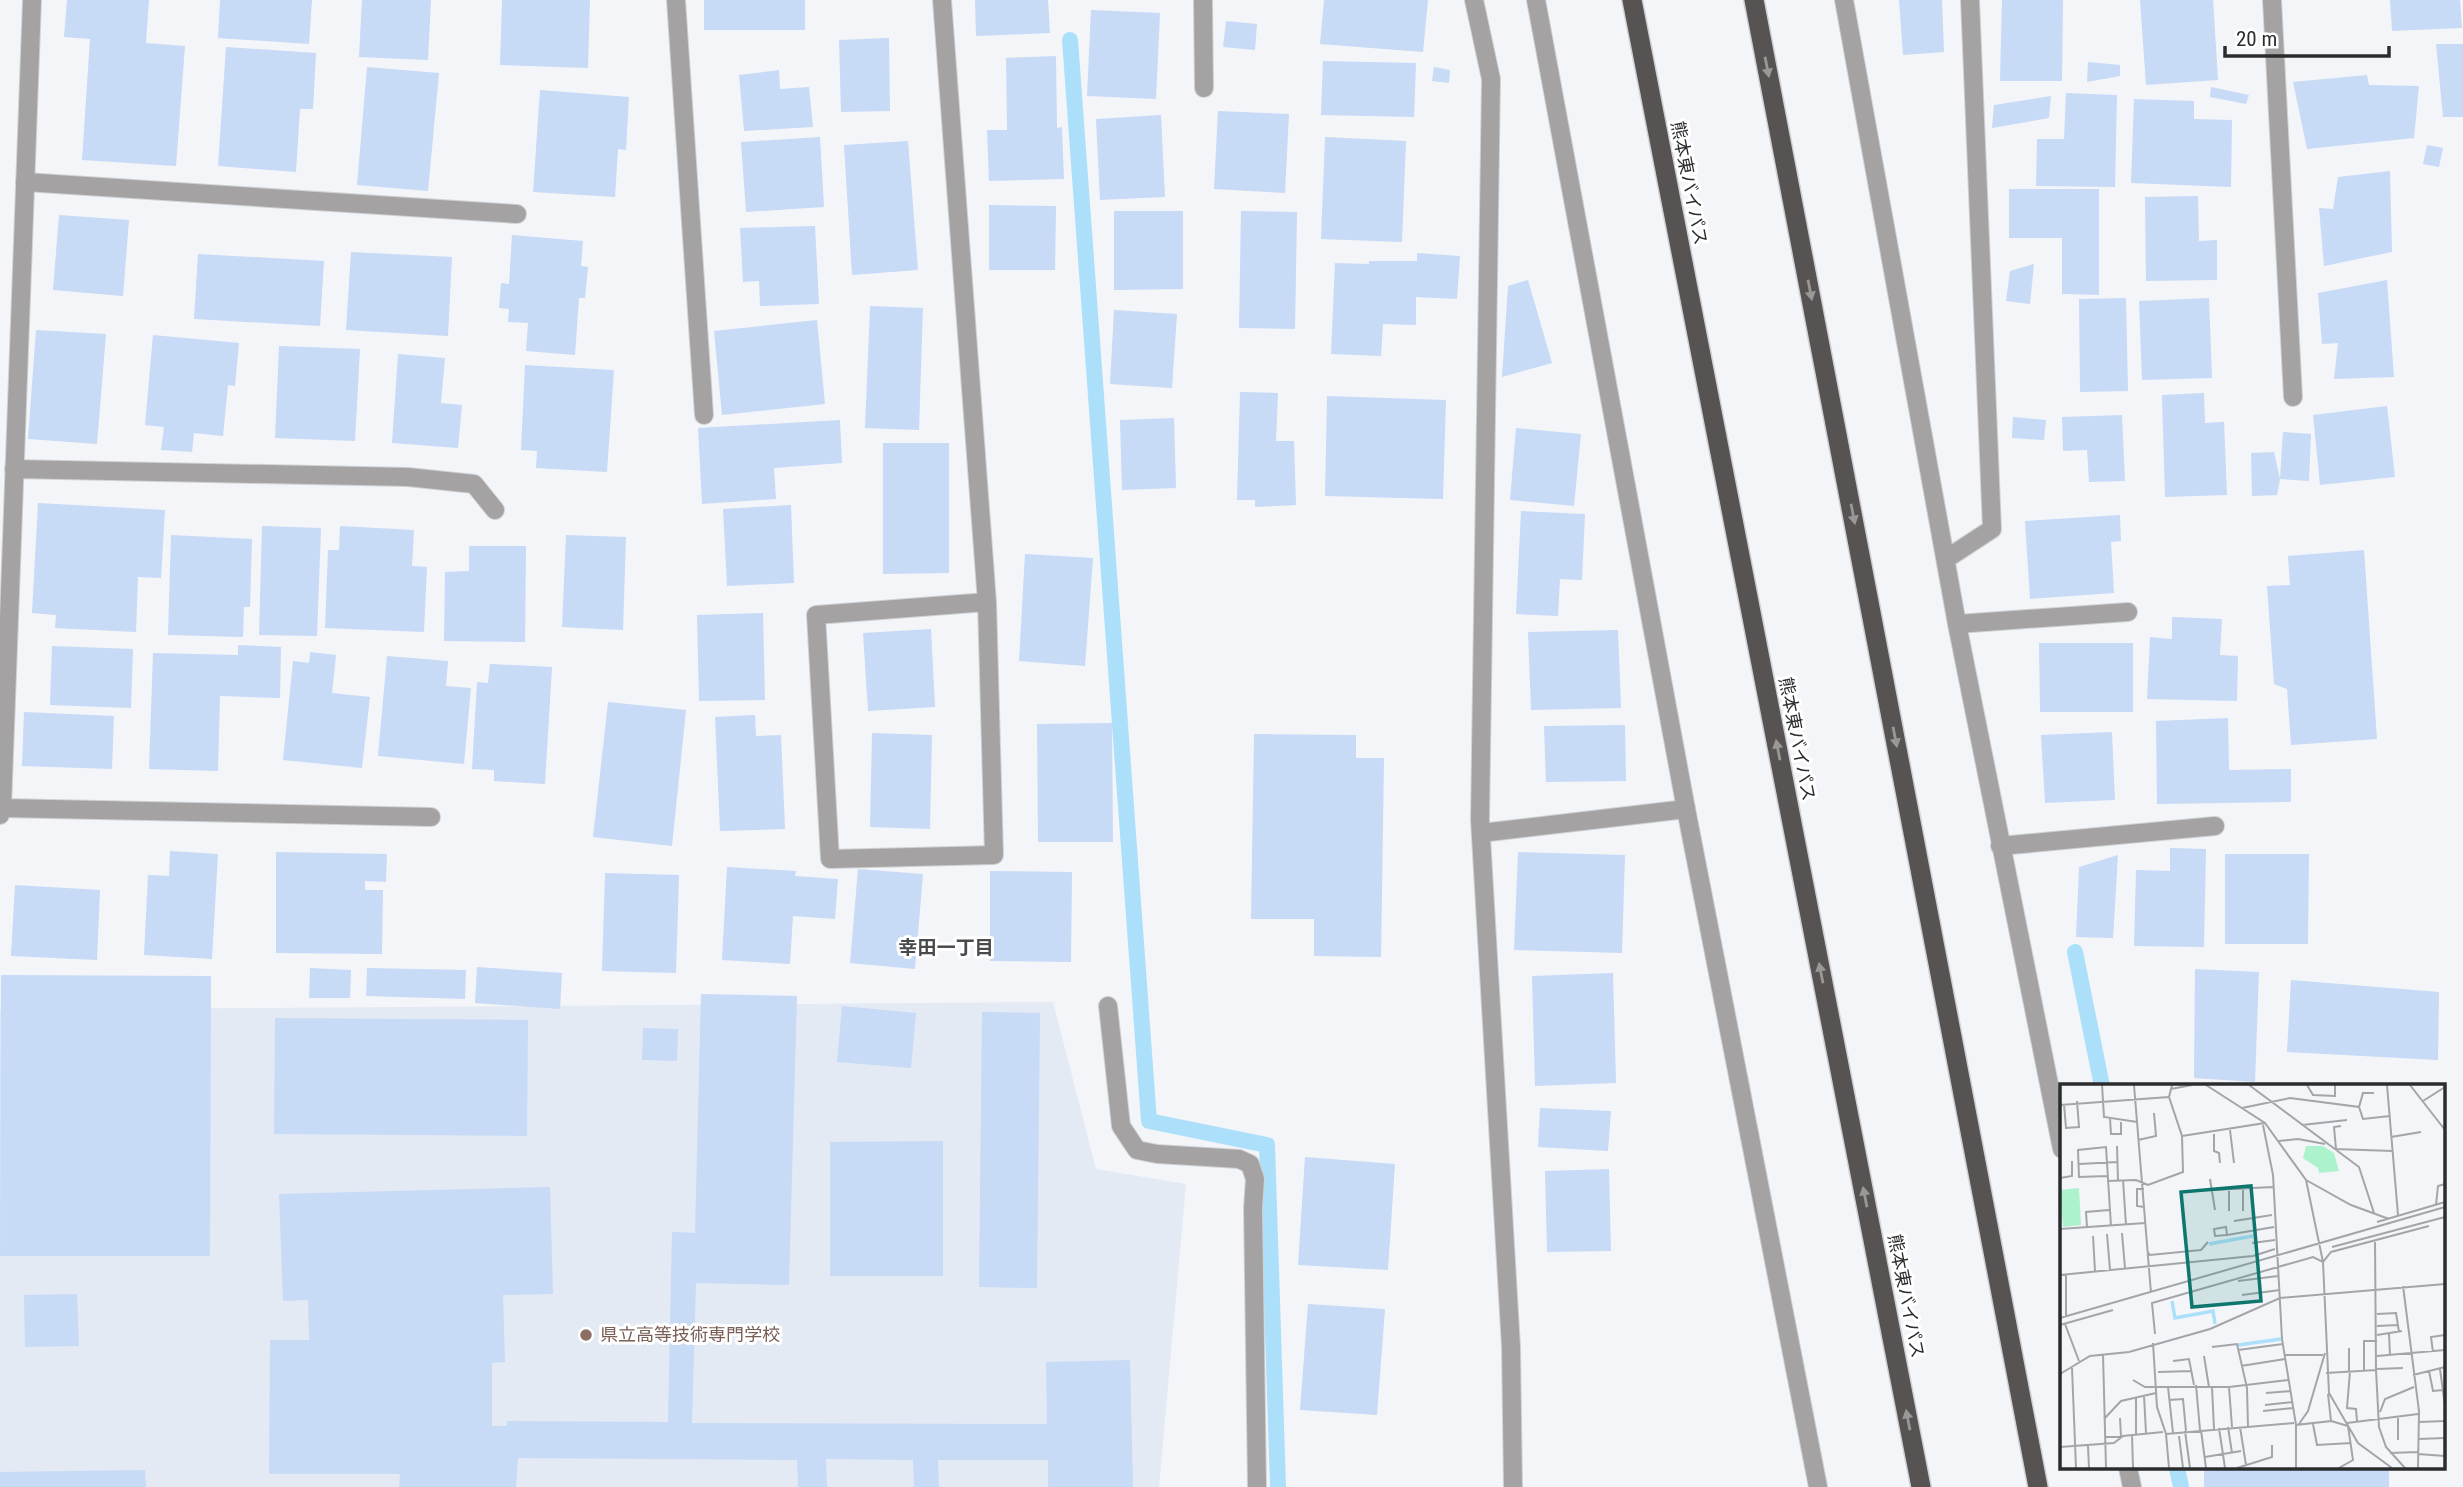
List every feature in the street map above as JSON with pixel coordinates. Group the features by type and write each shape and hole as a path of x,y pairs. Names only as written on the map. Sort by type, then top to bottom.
{"highway":[{"name":"熊本東バイパス","path":"1632,0 1921,1487"},
{"path":"1754,0 2038,1487"}],"street":[{"path":"32,0 14,469 4,620 1,812 431,817"},
{"path":"676,0 704,415"},
{"path":"942,0 987,602 994,855 830,859 816,615 987,602"},
{"path":"1203,0 1204,88"},
{"path":"1474,0 1491,79 1481,833 1511,1347 1513,1487"},
{"path":"1536,0 1686,809 1818,1487"},
{"path":"1844,0 1957,624 2060,1139"},
{"path":"1946,559 1992,528 1970,0"},
{"path":"2272,0 2293,397"},
{"path":"25,182 517,214"},
{"path":"14,469 408,477 474,484 495,510"},
{"path":"1957,624 2128,612"},
{"path":"1481,833 1686,809"},
{"path":"2000,846 2215,826"},
{"path":"1108,1006 1121,1126 1137,1150 1157,1154 1239,1159 1250,1164 1255,1179 1253,1208 1257,1487"}],"shaded area":[{"name":"県立高等技術専門学校","path":"1053,1002 1096,1169 1186,1184 1159,1487 0,1487 0,1010"}],"building":[{"path":"67,0 149,0 146,43 185,46 176,166 82,160 90,39 64,37"},
{"path":"220,0 312,0 309,44 218,38"},
{"path":"362,0 431,0 428,60 359,57"},
{"path":"502,0 590,0 588,68 500,65"},
{"path":"704,0 805,0 805,30 704,30"},
{"path":"975,0 1048,0 1050,33 976,36"},
{"path":"1324,0 1428,0 1423,52 1320,44"},
{"path":"1899,0 1942,0 1944,52 1903,55"},
{"path":"2002,0 2063,0 2062,81 2000,81"},
{"path":"2140,0 2213,0 2218,80 2146,85"},
{"path":"2390,0 2460,0 2462,28 2392,31"},
{"path":"1091,10 1160,13 1156,99 1087,96"},
{"path":"1226,21 1257,24 1255,50 1223,47"},
{"path":"889,38 890,111 841,112 839,40"},
{"path":"2436,44 2463,44 2463,117 2443,117"},
{"path":"226,47 316,53 313,109 300,109 296,172 218,166"},
{"path":"1056,56 1057,128 1062,127 1064,179 989,181 987,130 1007,130 1006,58"},
{"path":"1323,61 1416,63 1414,117 1321,115"},
{"path":"2088,62 2120,65 2120,76 2087,82"},
{"path":"367,67 439,73 428,191 357,185"},
{"path":"1434,67 1450,70 1449,83 1432,81"},
{"path":"779,70 780,89 809,87 813,127 744,131 739,75"},
{"path":"2367,75 2369,85 2419,86 2414,138 2307,149 2293,82"},
{"path":"2211,87 2249,95 2246,104 2210,97"},
{"path":"540,90 629,97 626,150 618,149 615,197 533,192"},
{"path":"2066,93 2117,95 2115,187 2036,186 2037,139 2064,139"},
{"path":"2051,96 2049,118 1992,128 1994,105"},
{"path":"2134,99 2194,101 2194,119 2232,120 2231,187 2131,183"},
{"path":"1218,111 1289,114 1285,193 1214,189"},
{"path":"1161,115 1165,197 1100,200 1096,119"},
{"path":"820,137 824,207 746,212 741,142"},
{"path":"1325,137 1406,141 1402,242 1321,239"},
{"path":"908,141 918,270 852,275 844,145"},
{"path":"2427,145 2443,148 2439,167 2423,164"},
{"path":"2390,171 2392,252 2324,266 2319,208 2333,209 2338,177"},
{"path":"2009,189 2099,189 2099,295 2062,294 2062,238 2009,238"},
{"path":"2198,196 2199,241 2217,240 2217,280 2146,281 2145,197"},
{"path":"989,205 1056,206 1055,270 989,270"},
{"path":"1114,211 1183,211 1183,289 1114,290"},
{"path":"1241,211 1297,212 1295,329 1239,328"},
{"path":"59,215 129,220 123,296 53,290"},
{"path":"815,226 819,304 760,306 759,281 743,282 740,228"},
{"path":"512,235 583,241 581,266 588,267 585,298 579,298 575,355 526,351 528,323 508,322 509,309 499,308 501,283 509,284"},
{"path":"351,252 452,257 448,336 346,330"},
{"path":"1417,253 1460,256 1457,299 1416,297 1416,325 1383,324 1381,356 1331,354 1335,263 1417,261"},
{"path":"198,254 324,261 320,326 194,319"},
{"path":"2034,264 2030,304 2006,301 2010,271"},
{"path":"1528,280 1552,363 1502,377 1508,286"},
{"path":"2387,280 2394,377 2334,379 2338,343 2322,344 2318,293"},
{"path":"2126,298 2128,391 2080,392 2079,299"},
{"path":"2209,298 2212,378 2142,380 2139,301"},
{"path":"870,306 923,308 919,430 865,428"},
{"path":"1114,310 1177,314 1172,388 1110,384"},
{"path":"817,320 825,404 722,415 714,331"},
{"path":"36,330 106,334 97,444 28,439"},
{"path":"153,335 239,343 235,386 228,385 223,436 194,433 192,452 161,450 164,427 145,425"},
{"path":"279,346 360,349 355,441 275,438"},
{"path":"398,354 445,358 441,403 462,405 458,448 392,443"},
{"path":"525,365 614,370 607,472 536,468 537,451 521,450"},
{"path":"1240,392 1278,393 1276,441 1294,441 1296,505 1255,507 1255,500 1237,500"},
{"path":"2204,393 2205,423 2224,422 2227,495 2165,497 2162,395"},
{"path":"1327,396 1446,400 1443,499 1325,496"},
{"path":"2387,406 2395,477 2320,485 2313,415"},
{"path":"2122,415 2125,481 2089,482 2087,450 2063,451 2062,417"},
{"path":"2013,417 2046,420 2044,440 2012,438"},
{"path":"1174,418 1176,488 1122,490 1120,420"},
{"path":"840,420 842,463 774,468 776,499 702,504 698,428"},
{"path":"1516,428 1581,434 1574,506 1510,500"},
{"path":"2283,432 2311,434 2309,481 2280,479"},
{"path":"883,443 949,443 949,573 883,574"},
{"path":"2274,452 2280,479 2277,495 2252,496 2251,453"},
{"path":"38,503 165,510 161,578 138,577 136,632 55,628 56,615 32,613"},
{"path":"791,505 794,583 727,586 723,509"},
{"path":"1521,511 1585,514 1582,580 1560,579 1558,616 1516,614"},
{"path":"2120,515 2121,541 2111,542 2114,593 2030,599 2025,521"},
{"path":"262,526 321,528 317,636 259,635"},
{"path":"340,526 414,530 412,566 427,567 424,632 325,628 328,550 339,550"},
{"path":"171,535 252,539 250,607 244,607 243,637 168,635"},
{"path":"566,535 626,537 623,630 562,627"},
{"path":"469,546 526,546 525,642 444,641 445,572 469,571"},
{"path":"2364,550 2377,739 2291,745 2287,689 2274,684 2267,586 2290,585 2288,556"},
{"path":"1025,554 1093,558 1085,666 1019,661"},
{"path":"763,613 765,700 699,701 697,615"},
{"path":"2172,617 2222,619 2220,655 2238,656 2237,701 2147,699 2150,637 2172,639"},
{"path":"931,629 935,707 868,711 863,633"},
{"path":"1618,630 1621,708 1531,710 1528,632"},
{"path":"2039,643 2133,643 2133,712 2040,712"},
{"path":"238,645 281,647 280,698 220,696 218,771 149,769 153,653 238,655"},
{"path":"52,646 133,649 131,708 50,705"},
{"path":"310,652 336,655 332,693 370,697 362,768 283,760 293,661 309,663"},
{"path":"387,656 448,661 446,686 471,688 464,764 378,756"},
{"path":"490,664 552,667 545,784 494,781 494,770 472,769 477,682 488,683"},
{"path":"608,702 686,710 672,846 593,837"},
{"path":"24,712 114,716 112,769 22,766"},
{"path":"755,715 756,736 781,735 785,829 720,831 715,717"},
{"path":"2228,718 2229,770 2291,769 2291,802 2157,804 2156,721"},
{"path":"1112,723 1113,842 1038,842 1037,724"},
{"path":"1625,725 1626,781 1546,782 1544,726"},
{"path":"2112,732 2115,800 2045,803 2041,735"},
{"path":"872,733 932,735 930,829 870,827"},
{"path":"1254,734 1356,735 1356,758 1384,758 1381,957 1314,956 1314,919 1251,919"},
{"path":"2170,848 2206,849 2204,947 2134,946 2136,870 2170,871"},
{"path":"170,851 218,854 212,959 144,955 148,875 169,876"},
{"path":"276,852 387,854 386,882 365,881 365,890 383,890 382,954 276,953"},
{"path":"1518,852 1625,855 1622,953 1514,950"},
{"path":"2225,854 2309,854 2308,944 2225,944"},
{"path":"2118,855 2113,938 2076,937 2079,867"},
{"path":"727,867 796,871 795,876 838,879 835,919 793,916 790,964 722,960"},
{"path":"858,869 923,874 915,969 850,963"},
{"path":"990,871 1072,872 1071,962 990,961"},
{"path":"605,873 679,875 676,973 602,971"},
{"path":"15,885 100,890 97,960 11,956"},
{"path":"477,967 562,973 560,1009 475,1003"},
{"path":"310,968 351,970 350,998 309,998"},
{"path":"367,968 466,970 465,999 366,996"},
{"path":"2195,969 2259,972 2255,1082 2194,1078"},
{"path":"1613,973 1616,1083 1535,1086 1532,976"},
{"path":"1,975 211,976 210,1256 0,1256"},
{"path":"2291,980 2439,992 2438,1060 2287,1052"},
{"path":"701,994 797,996 789,1285 696,1283 692,1423 1047,1424 1046,1362 1130,1360 1133,1487 1048,1487 1048,1460 938,1460 939,1487 914,1487 913,1460 826,1459 827,1487 798,1487 797,1460 518,1458 516,1487 399,1487 400,1474 269,1474 270,1340 309,1340 308,1300 283,1301 279,1194 550,1187 553,1294 503,1295 505,1362 492,1363 492,1426 507,1426 507,1421 668,1422 672,1232 695,1233"},
{"path":"842,1006 916,1013 911,1068 837,1062"},
{"path":"982,1012 1040,1013 1037,1288 979,1287"},
{"path":"275,1018 528,1020 527,1136 274,1134"},
{"path":"643,1028 678,1029 677,1061 642,1060"},
{"path":"1540,1108 1611,1111 1608,1151 1538,1147"},
{"path":"943,1141 943,1276 830,1276 830,1142"},
{"path":"1305,1157 1395,1164 1388,1270 1298,1265"},
{"path":"1609,1169 1611,1251 1547,1252 1545,1171"},
{"path":"77,1294 79,1346 25,1347 24,1295"},
{"path":"1308,1304 1385,1309 1377,1415 1300,1410"},
{"path":"145,1470 146,1487 0,1487 0,1472"},
{"path":"2204,1470 2389,1470 2389,1487 2204,1487"}],"waterway":[{"path":"1070,40 1149,1121 1267,1145 1278,1487"},
{"path":"2075,952 2102,1084"},
{"path":"2177,1470 2181,1487"}],"place":[{"name":"県立高等技術専門学校","path":"586,1335"}],"district":[{"name":"幸田一丁目","path":"946,947"}]}
